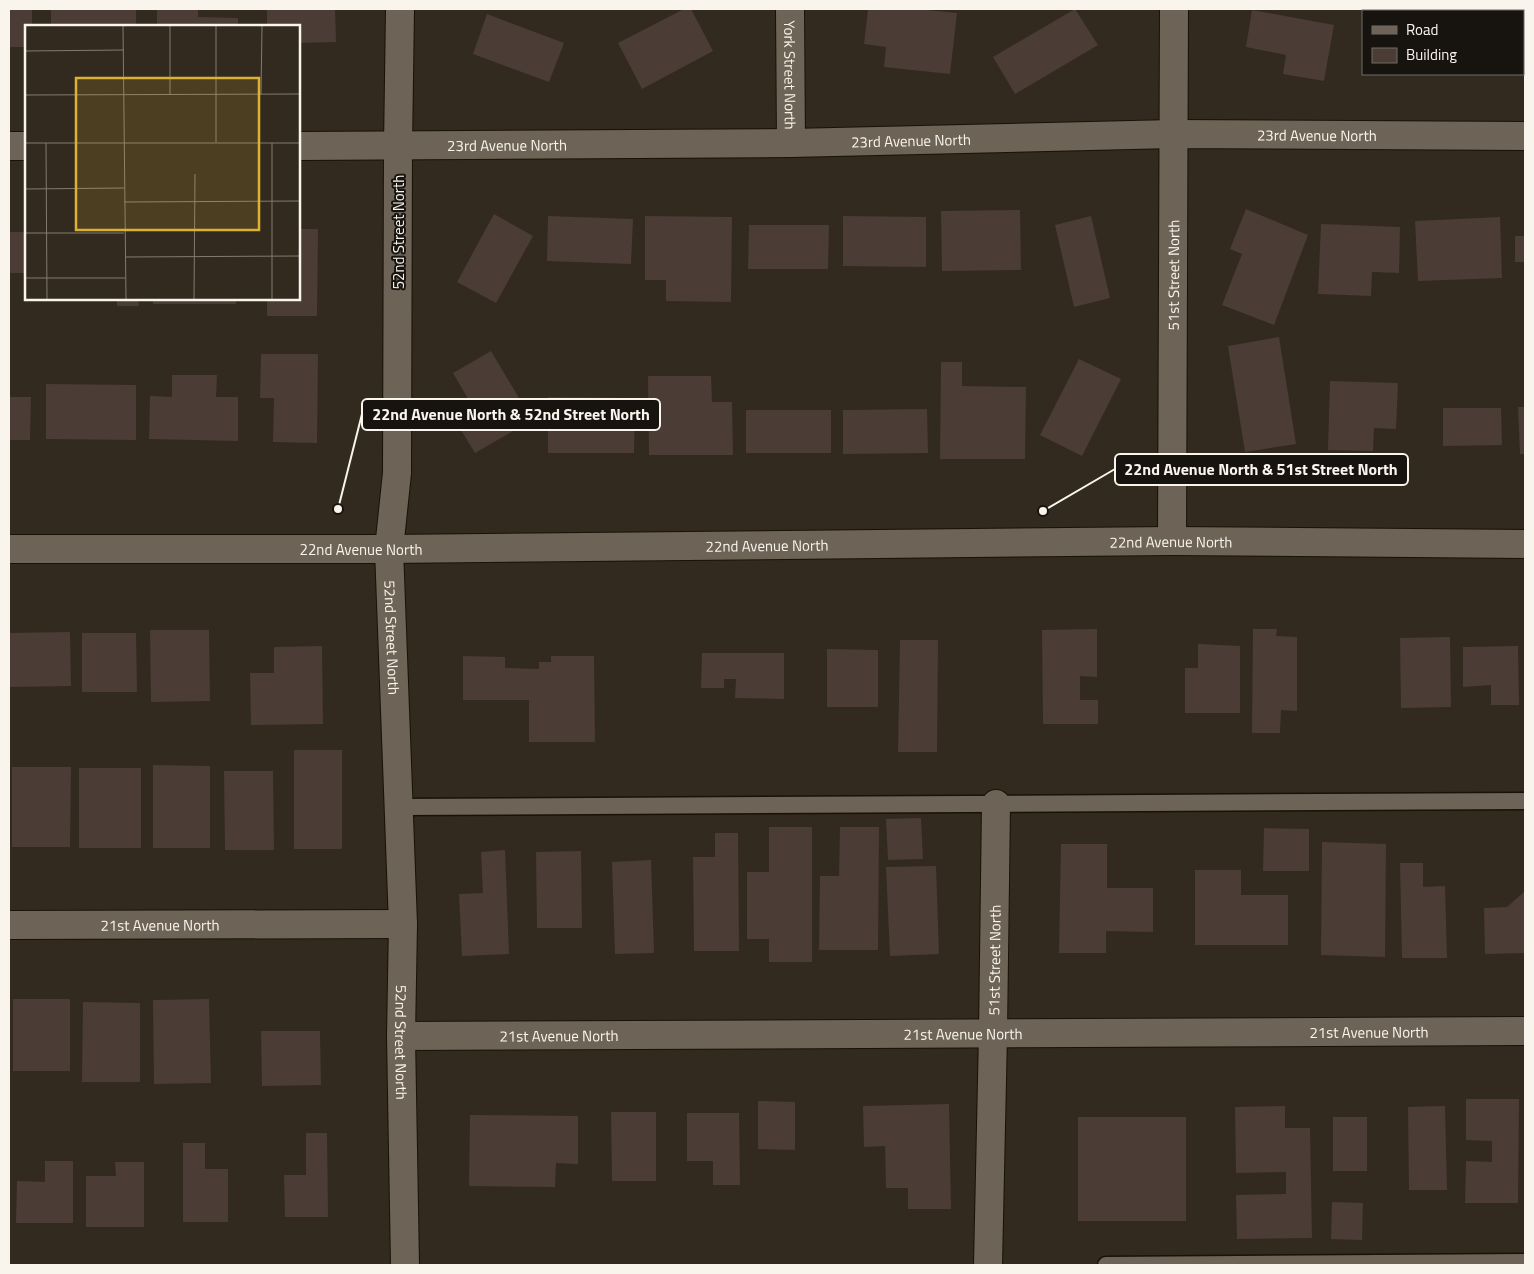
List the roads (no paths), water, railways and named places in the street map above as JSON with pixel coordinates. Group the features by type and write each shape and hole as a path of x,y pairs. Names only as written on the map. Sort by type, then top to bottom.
{"street":[{"name":"52nd Street North","path":"400,9 397,473 389,549 403,924 401,1036 405,1265"},
{"name":"York Street North","path":"790,9 791,143"},
{"name":"51st Street North","path":"1172,541 1174,9"},
{"name":"23rd Avenue North","path":"300,146 398,147 791,143 1174,134 1525,136"},
{"path":"9,146 25,146"},
{"name":"22nd Avenue North","path":"9,549 389,549 1172,541 1525,544"},
{"name":"51st Street North","path":"988,1265 996,804"},
{"name":"21st Avenue North","path":"9,925 403,924"},
{"name":"21st Avenue North","path":"401,1036 1525,1031"}],"lane":[{"path":"399,807 1525,801"},
{"path":"1106,1265 1525,1262"}],"place":[{"name":"22nd Avenue North & 52nd Street North","path":"338,509"},
{"name":"22nd Avenue North & 51st Street North","path":"1043,511"}]}
